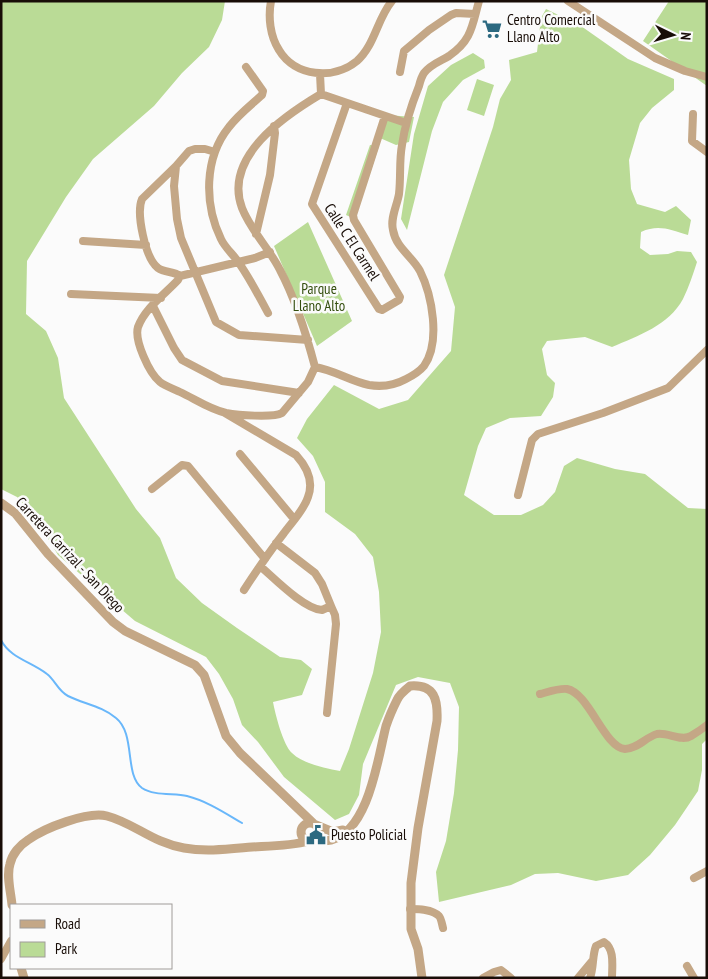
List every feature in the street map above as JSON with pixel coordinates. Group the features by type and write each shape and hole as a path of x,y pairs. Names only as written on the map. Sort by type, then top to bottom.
{"street":[{"path":"271,1 270,19 273,38 280,51 290,62 302,70 320,74 344,69 357,61 366,52 379,22 392,1"},
{"path":"315,366 329,369 369,384 389,385 402,382 415,374 424,366 429,356 432,339 431,304 419,269 396,239 392,229 392,218 399,193 402,146 411,106 424,73 432,65 449,56 464,44 470,35 479,1"},
{"path":"568,1 655,58 707,78"},
{"path":"400,72 404,51 429,30 451,15 475,14"},
{"path":"246,66 263,92 228,127 215,152 210,172 210,198 213,218 222,240 238,262 268,312"},
{"path":"320,74 320,94"},
{"path":"320,94 406,124"},
{"path":"225,413 277,416 308,382 315,366 294,298 270,252 249,223 241,205 240,186 246,162 254,147 274,126 320,94"},
{"name":"Calle C El Carmel","path":"347,103 312,204 380,309 384,309 399,300 399,294 354,220 353,215 385,116"},
{"path":"693,114 692,141 707,152"},
{"path":"256,234 270,175 275,133 274,126"},
{"path":"180,276 177,273 161,270 155,265 146,245 141,227 140,203 142,198 189,151 205,149 215,152"},
{"path":"176,166 174,186 181,238 216,322 239,335 308,340"},
{"path":"83,241 146,245"},
{"path":"244,590 309,497 309,474 304,463 296,455 225,413 160,383 151,372 137,339 138,327 146,313 180,276 255,258 270,252"},
{"path":"71,294 161,298"},
{"path":"153,306 182,360 222,382 299,393"},
{"path":"518,495 532,440 538,434 603,413 668,388 707,350"},
{"path":"240,454 294,519"},
{"path":"152,490 182,465 188,466 262,563 296,598 322,610 331,606"},
{"name":"Carretera Carrizal - San Diego","path":"1,503 15,513 48,554 113,622 133,635 195,665 204,675 226,736 240,753 314,823"},
{"path":"276,543 315,573 322,584 335,615 336,624 327,713"},
{"path":"12,904 9,868 10,862 19,848 32,837 50,828 93,815 104,815 114,818 161,842 187,849 207,851 290,845 334,839 349,828 361,813 370,792 387,723 398,698 410,686 419,685 429,690 438,703 437,722 414,852 410,909 411,930 419,955 422,978"},
{"path":"540,694 555,690 567,689 571,691 580,698 612,742 623,748 631,748 659,734 690,737 707,725"},
{"path":"301,810 303,838 310,841 319,834 319,828 314,823"},
{"path":"273,846 292,839 307,823 314,823 324,830 333,832 349,828"},
{"path":"694,878 707,871"},
{"path":"410,909 422,909 437,914 440,917 443,928"},
{"path":"590,978 596,946 604,942 608,945 611,952 612,978"},
{"path":"5,958 10,944"},
{"path":"578,978 593,960"},
{"path":"687,966 694,978"},
{"path":"483,978 501,970 511,978"}],"green space":[{"path":"1,1 225,1 222,20 209,47 182,73 154,106 93,159 66,197 27,261 26,314 46,331 58,358 64,398 136,509 160,538 176,578 202,603 280,657 301,660 312,669 302,695 273,702 278,721 292,753 314,765 340,771 349,749 373,673 381,632 379,592 373,557 355,534 325,512 325,482 313,456 297,438 307,419 334,385 379,409 408,400 451,351 455,307 444,275 493,127 500,99 511,80 509,60 537,52 541,18 546,9 581,26 628,59 674,79 674,90 652,108 640,123 629,160 631,189 637,204 665,212 676,206 691,220 688,235 659,228 641,232 640,248 650,255 668,254 677,251 691,252 697,262 683,299 670,316 661,323 642,334 612,347 585,337 547,341 542,349 547,375 555,383 553,397 541,416 510,418 486,428 478,446 464,495 494,515 521,515 543,505 555,492 564,466 577,458 615,469 645,474 688,508 707,509 707,739 702,744 702,770 698,791 675,825 650,855 628,875 596,881 558,873 535,874 511,885 439,902 436,872 446,841 454,793 458,750 459,707 450,683 418,677 396,685 363,764 359,795 349,814 335,820 284,777 258,742 242,725 233,699 219,674 206,657 135,621 58,555 35,517 17,497 1,489"},
{"path":"669,1 707,1 707,86 643,41"},
{"path":"473,53 484,60 485,68 463,80 443,102 432,131 407,230 401,219 414,134 428,86 451,65"},
{"path":"477,79 494,85 484,116 467,110"},
{"path":"386,115 414,117 409,142 396,145 380,138"},
{"path":"370,145 379,146 355,219 346,215"},
{"name":"Parque Llano Alto","path":"308,222 352,321 317,346 274,246"}],"waterway":[{"path":"1,640 16,656 47,674 65,694 105,711 116,718 126,734 133,774 142,788 152,792 194,798 242,823"}],"place":[{"name":"Centro Comercial Llano Alto","path":"492,29"},
{"name":"Puesto Policial","path":"316,835"}]}
